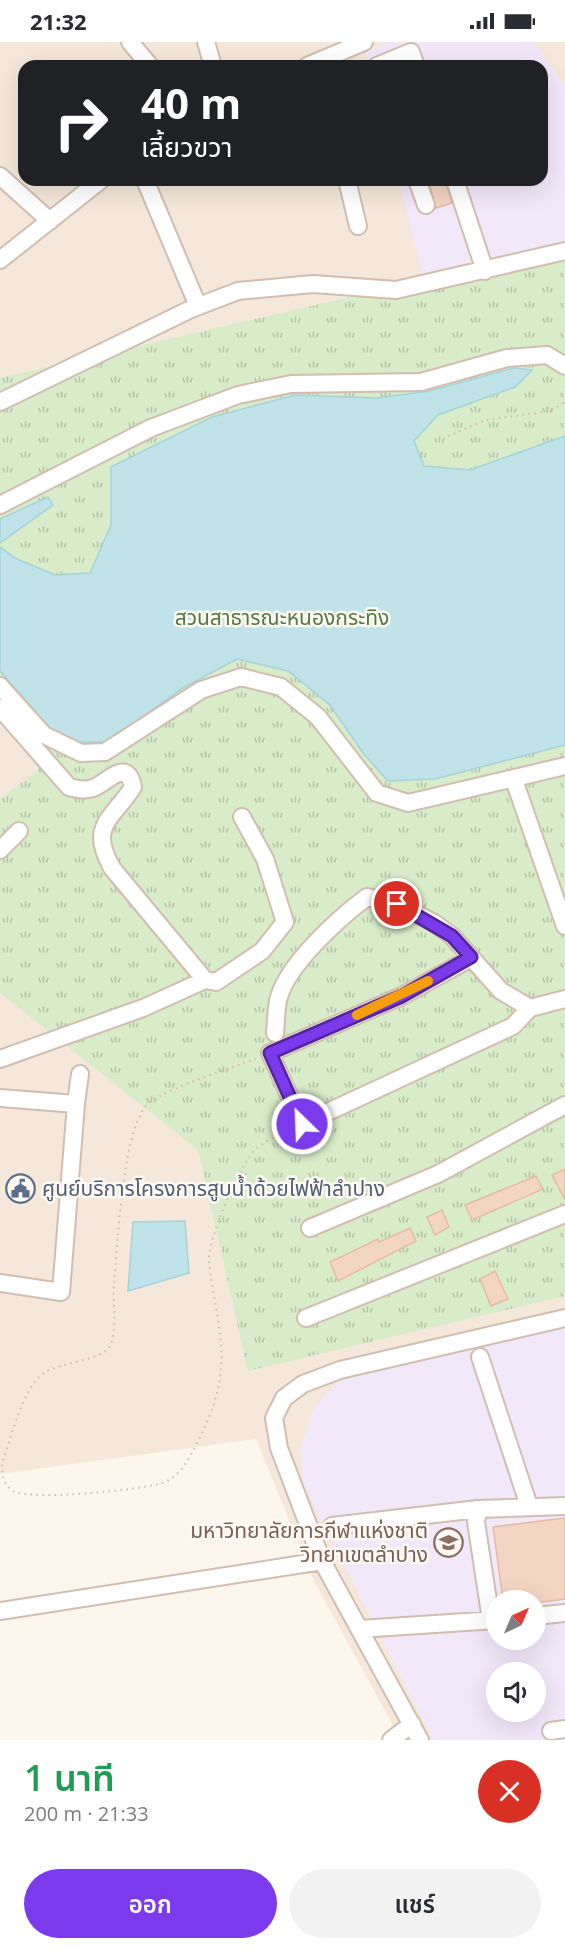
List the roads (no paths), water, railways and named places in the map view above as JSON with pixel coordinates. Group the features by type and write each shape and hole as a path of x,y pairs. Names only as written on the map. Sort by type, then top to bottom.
{"street":[{"path":"130,42 145,60"},
{"path":"206,42 211,60"},
{"path":"325,60 364,42"},
{"path":"392,60 411,52 414,60"},
{"path":"0,176 50,222"},
{"path":"0,261 94,186"},
{"path":"148,186 198,306"},
{"path":"348,186 358,226"},
{"path":"419,186 426,205"},
{"path":"457,186 485,271"},
{"path":"0,402 221,296 253,288 313,285 396,290 565,251"},
{"path":"0,506 151,428 238,395 291,384 421,382 507,358 548,355 565,366"},
{"path":"0,686 44,735 81,753 105,752 201,690 241,677 281,687 318,717 377,793 408,803 514,780 565,766"},
{"path":"0,708 69,787 82,790 95,788 117,773 124,773 131,780 133,787 114,808 104,826 101,849 119,876 205,980"},
{"path":"514,780 561,901 565,926"},
{"path":"0,1059 143,1008 205,980 216,982 262,951 285,922 265,859 242,817"},
{"path":"0,850 19,831"},
{"path":"275,1033 278,999 298,963 346,912 367,897 397,904 434,923 452,936 501,991 530,1008"},
{"path":"471,957 402,996 270,1053 302,1124 513,1026 530,1008 565,999"},
{"path":"0,1283 61,1292 80,1074"},
{"path":"0,1098 76,1104"},
{"path":"310,1228 438,1174 565,1106"},
{"path":"306,1318 565,1214"},
{"path":"420,1740 322,1561 279,1448 274,1418 285,1398 303,1384 340,1370 565,1318"},
{"path":"480,1357 529,1506"},
{"path":"332,1526 478,1509 565,1506"},
{"path":"478,1509 476,1522 488,1590"},
{"path":"0,1611 322,1561"},
{"path":"546,1615 565,1613"},
{"path":"359,1629 486,1621"},
{"path":"391,1740 412,1724"}],"water":[{"path":"514,368 532,370 515,387 438,415 414,441 424,466 470,470 565,436 565,745 435,779 388,781 363,753 330,705 288,671 237,659 183,688 107,742 75,742 49,730 0,671 0,547 15,558 55,575 90,573 111,525 111,467 212,417 295,395 376,398 430,391"},
{"path":"48,497 53,505 0,543 0,519"},
{"path":"185,1221 189,1273 128,1291 133,1222"}],"place":[{"name":"ศูนย์บริการโครงการสูบน้ำด้วยไฟฟ้าลําปาง","path":"21,1189"},
{"name":"มหาวิทยาลัยการกีฬาแห่งชาติ วิทยาเขตลำปาง","path":"449,1543"}],"park label":[{"name":"สวนสาธารณะหนองกระทิง","path":"282,618"}]}
